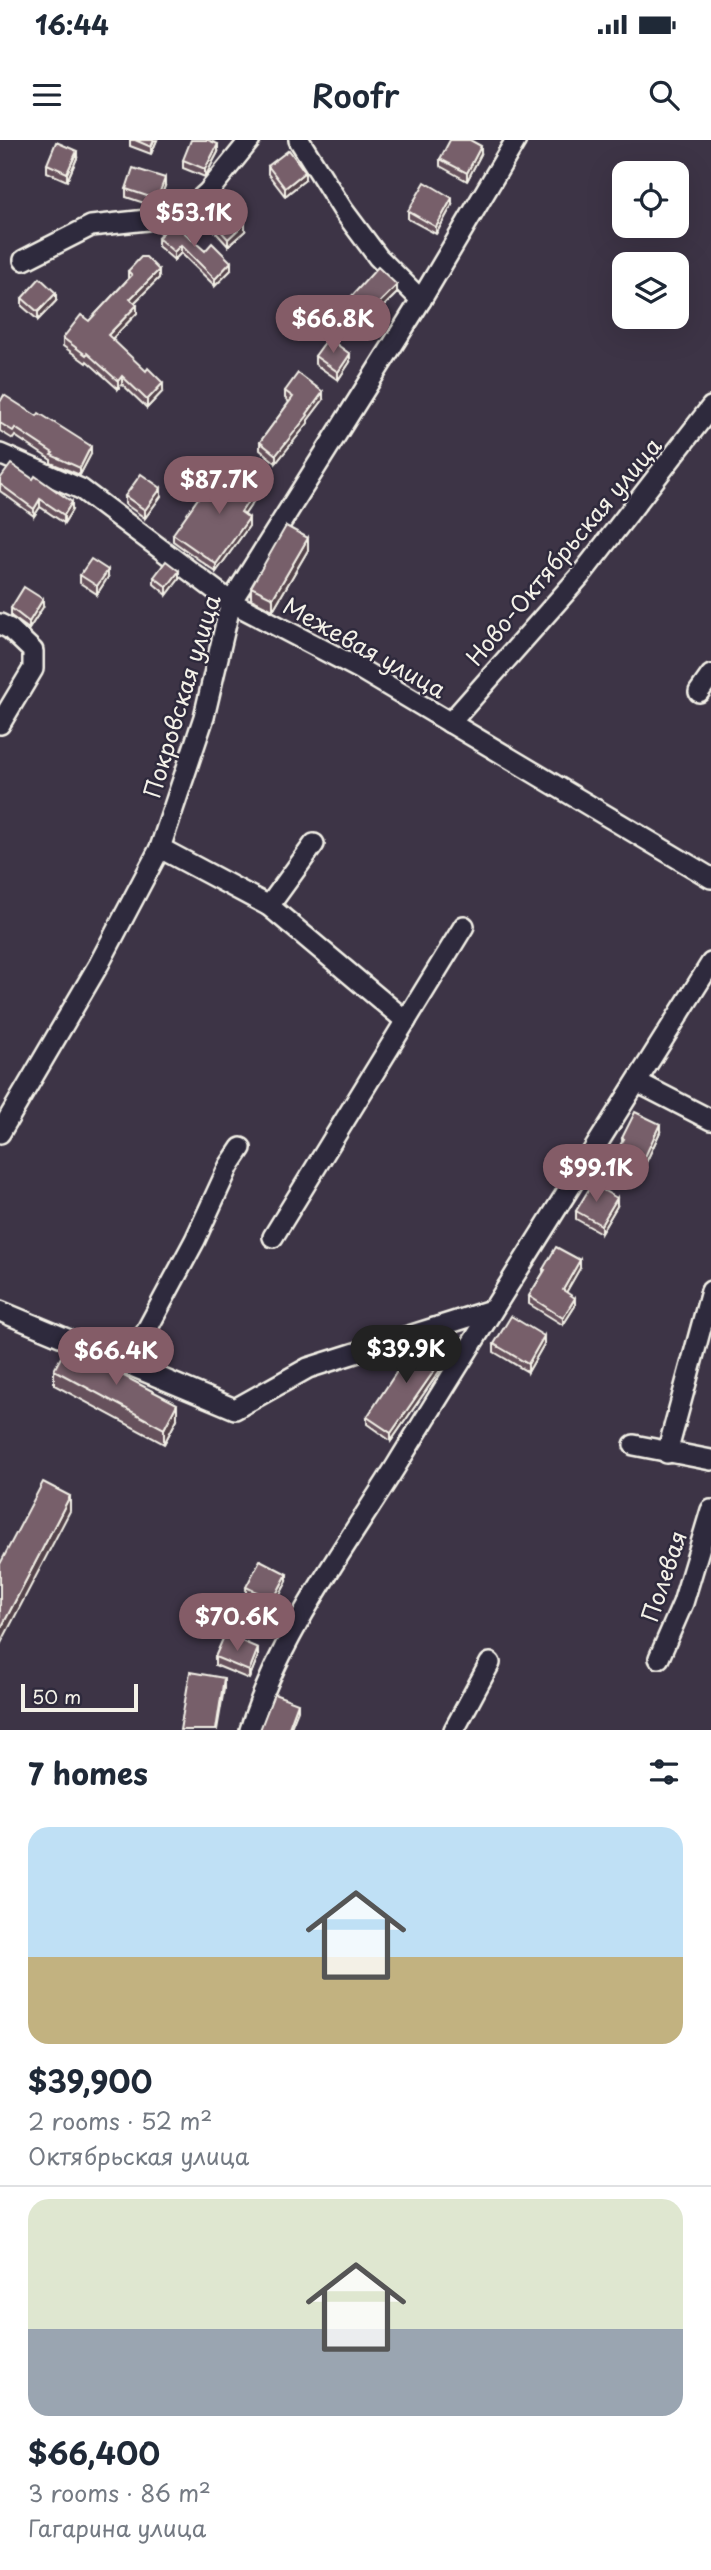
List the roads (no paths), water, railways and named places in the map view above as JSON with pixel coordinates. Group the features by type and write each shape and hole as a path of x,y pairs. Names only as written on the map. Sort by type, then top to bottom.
{"street":[{"path":"24,260 92,226 147,220 189,209 208,192 250,140"},
{"path":"299,140 342,210 377,257 421,300"},
{"name":"Покровская улица","path":"0,1133 99,964 160,848 204,717 231,602 421,300 516,140"},
{"name":"Ново-Октябрьская улица","path":"450,723 580,576 711,407"},
{"name":"Межевая улица","path":"0,454 81,489 231,602 360,669 711,878"},
{"path":"0,624 10,629 33,651 33,669 0,724"},
{"path":"699,692 711,674"},
{"path":"270,906 314,844"},
{"path":"160,848 270,906 406,1021"},
{"path":"273,1237 464,926"},
{"path":"250,1730 260,1697 290,1638 491,1310 711,963"},
{"path":"637,1082 711,1121"},
{"path":"128,1364 195,1240 240,1148"},
{"path":"667,1453 711,1291"},
{"path":"0,1311 235,1409 308,1368 491,1310"},
{"path":"634,1445 711,1460"},
{"name":"Полевая","path":"659,1658 683,1603 711,1510"},
{"path":"454,1730 490,1663"}]}
